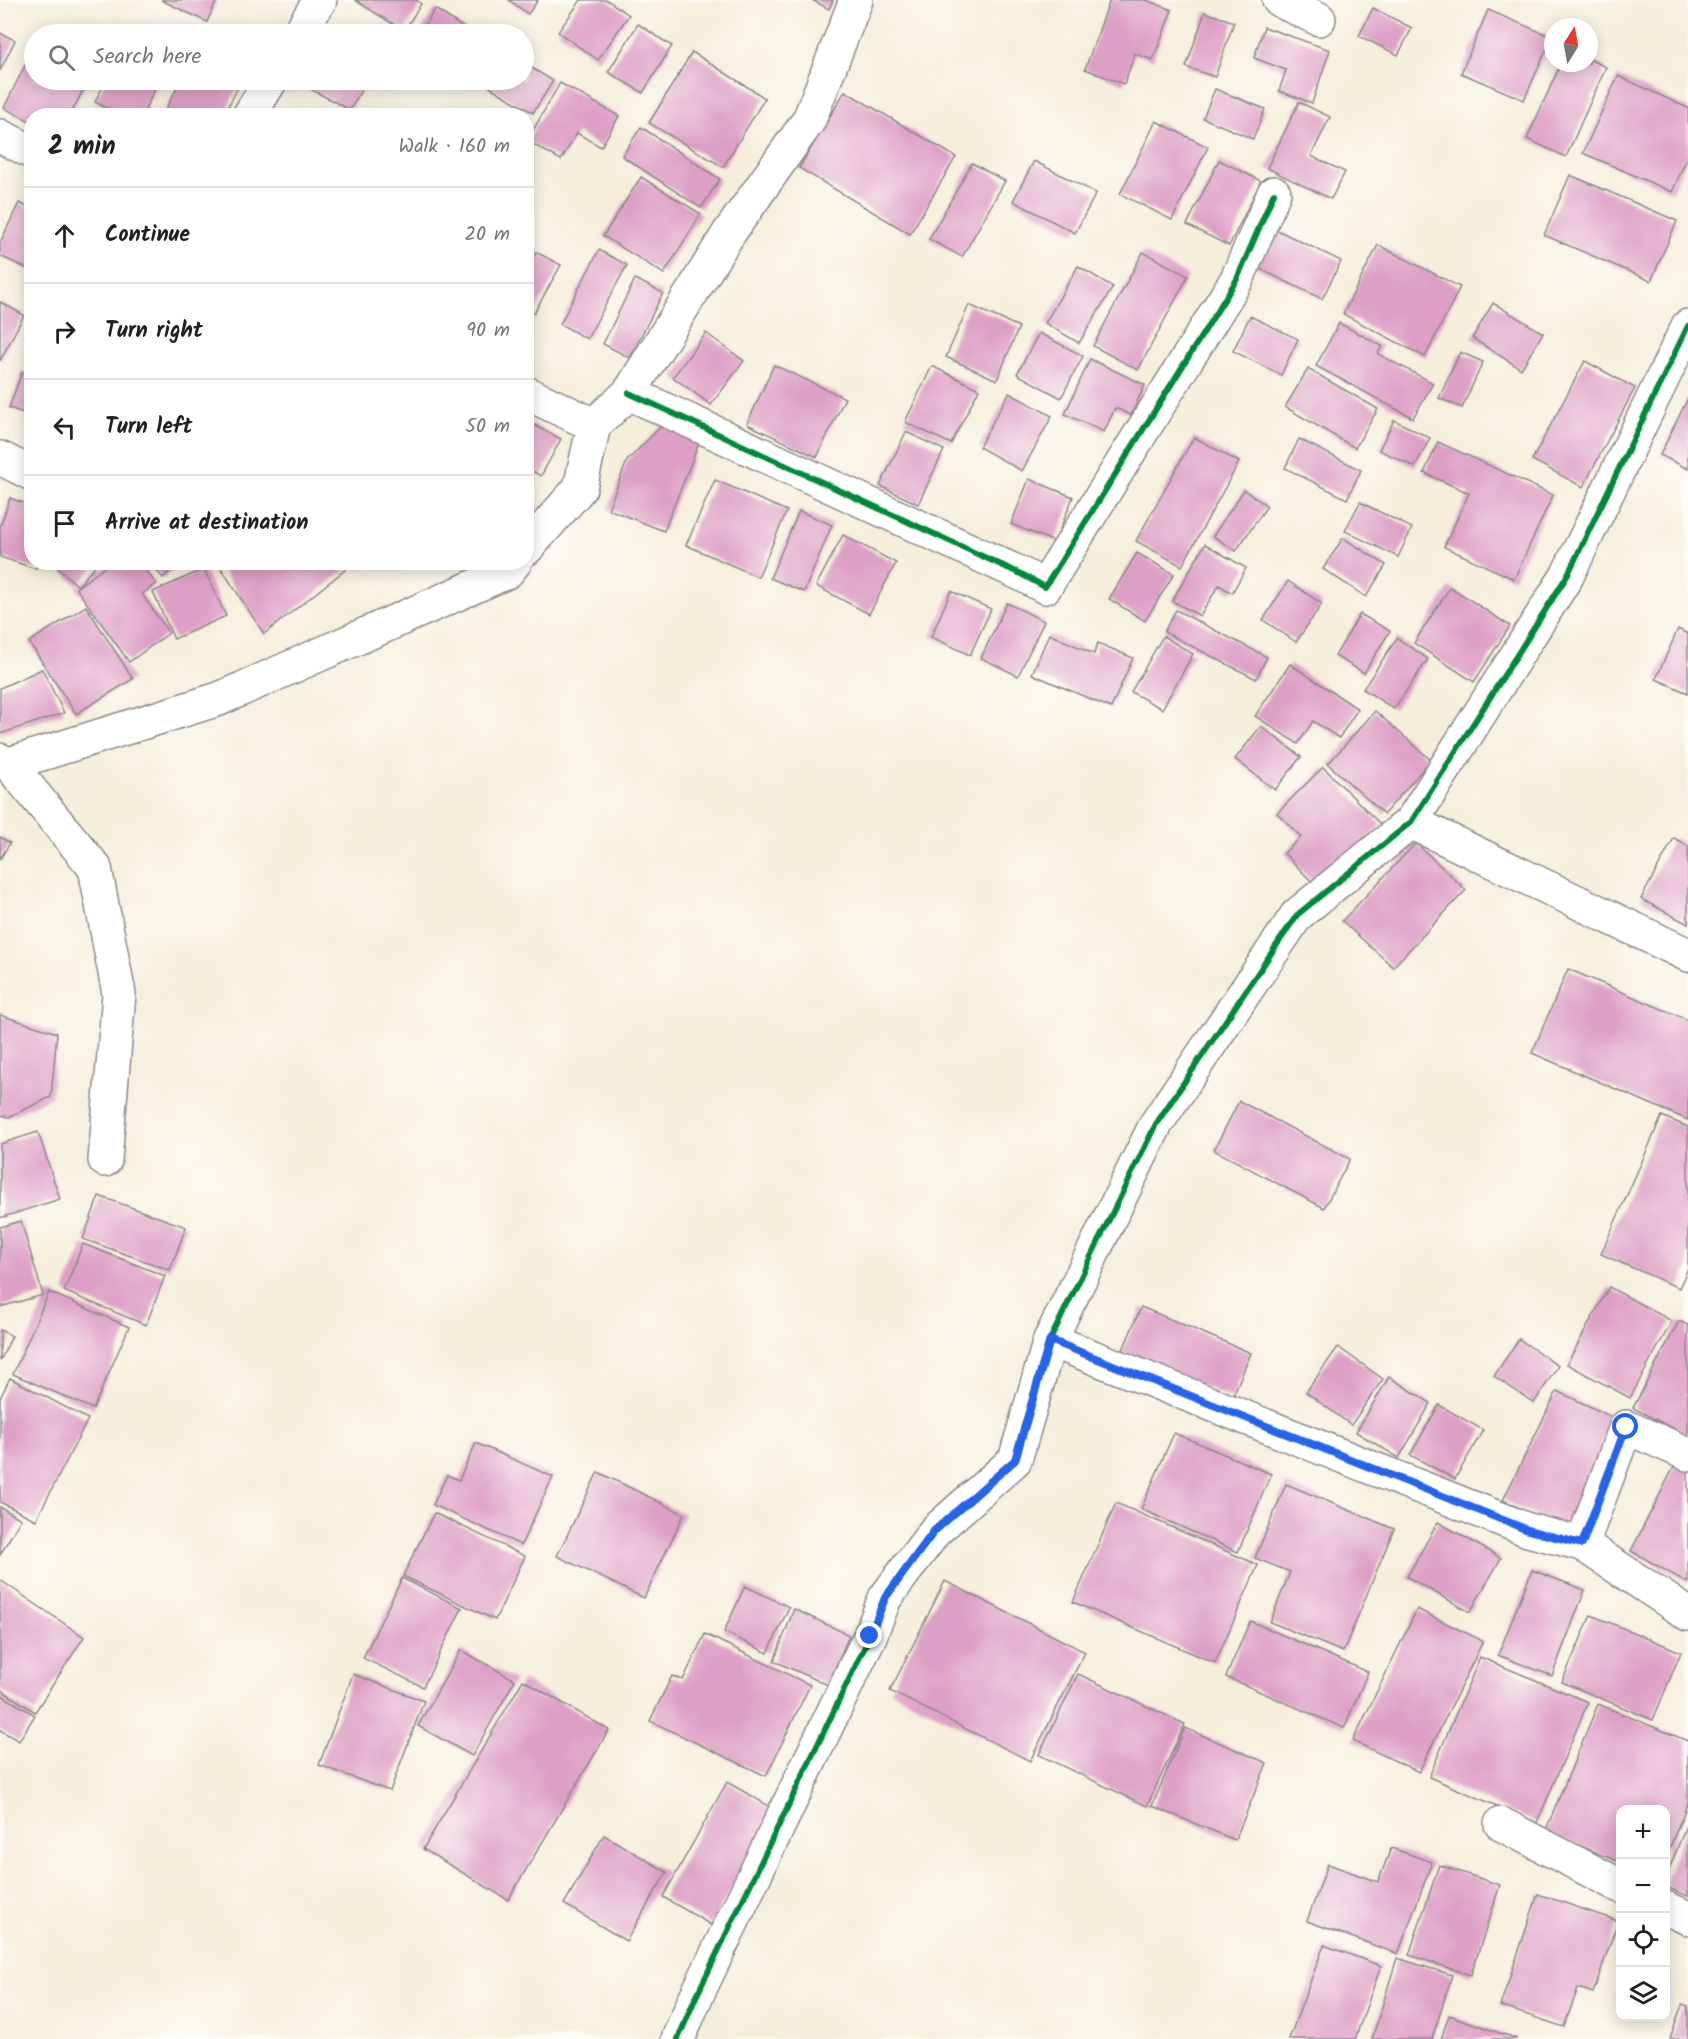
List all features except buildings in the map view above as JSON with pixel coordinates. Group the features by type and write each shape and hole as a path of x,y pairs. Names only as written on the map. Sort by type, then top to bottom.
{"street":[{"path":"305,24 320,0"},
{"path":"534,540 580,488 594,425 629,393 729,232 809,120 856,0"},
{"path":"1279,0 1319,19"},
{"path":"254,108 265,90"},
{"path":"0,136 24,148"},
{"path":"629,393 1023,574 1045,587 1237,279 1274,193"},
{"path":"678,2039 695,1999 865,1646 885,1598 934,1531 1015,1460 1050,1340 1156,1125 1297,915 1411,822 1567,576 1688,326"},
{"path":"534,397 594,425"},
{"path":"0,458 24,470"},
{"path":"105,1160 119,994 95,868 4,762 219,699 509,570"},
{"path":"1411,822 1688,955"},
{"path":"1050,1340 1528,1530 1582,1544 1688,1614"},
{"path":"1582,1544 1626,1427 1688,1454"},
{"path":"1501,1824 1616,1884"},
{"path":"1670,1910 1688,1918"}],"cycle path":[{"path":"629,393 1045,587 1237,279 1274,193"},
{"path":"678,2039 695,1999 870,1636 885,1598 935,1531 1015,1460 1050,1340 1156,1124 1297,915 1411,822 1567,576 1688,326"}],"route":[{"path":"870,1636 885,1598 934,1531 1015,1460 1050,1340 1528,1530 1582,1544 1626,1427"}]}
